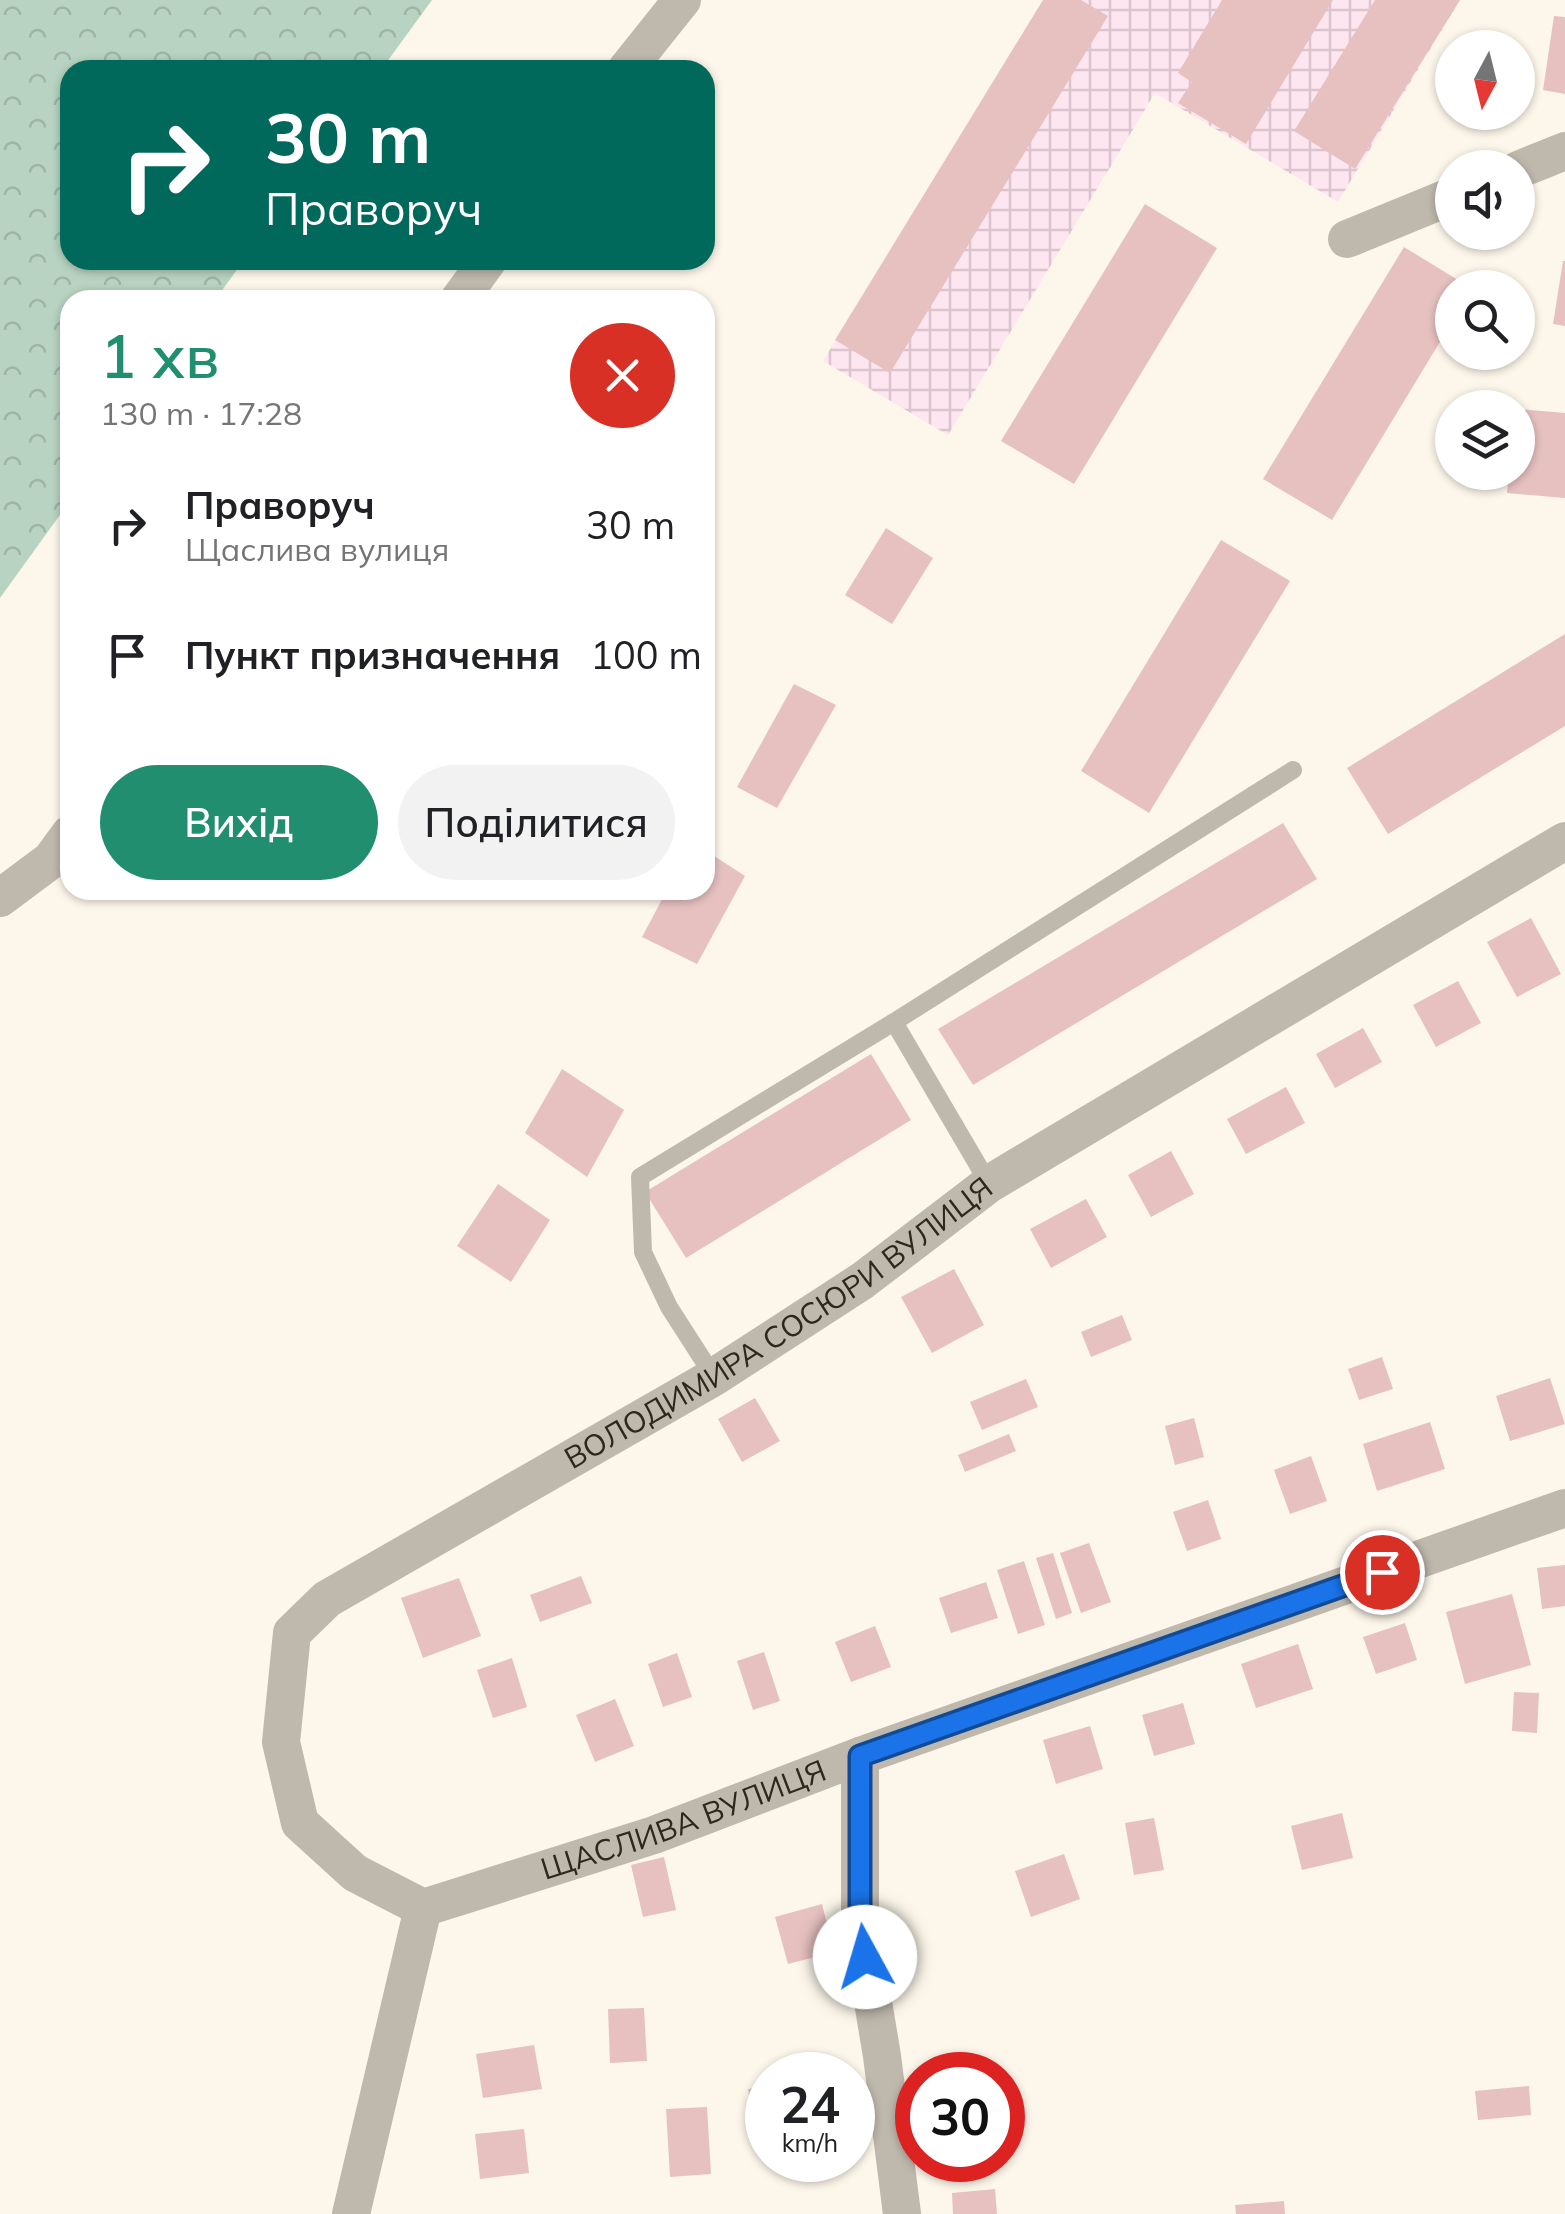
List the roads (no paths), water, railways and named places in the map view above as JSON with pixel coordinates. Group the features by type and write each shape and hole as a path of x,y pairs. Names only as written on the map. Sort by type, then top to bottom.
{"street":[{"path":"634,60 682,0"},
{"path":"1535,163 1565,151"},
{"path":"1346,239 1435,203"},
{"name":"ВОЛОДИМИРА СОСЮРИ ВУЛИЦЯ","path":"423,1908 354,1873 300,1823 281,1742 292,1632 326,1599 714,1377 862,1281 990,1184 1565,841"},
{"path":"0,898 51,860 60,848"},
{"name":"ЩАСЛИВА ВУЛИЦЯ","path":"423,1908 654,1835 860,1756 1565,1508"},
{"path":"860,1756 860,1924 902,2214"},
{"path":"351,2214 423,1908"}],"lane":[{"path":"714,1377 669,1308 643,1252 640,1176 894,1022 1293,770"},
{"path":"894,1022 990,1184"}]}
